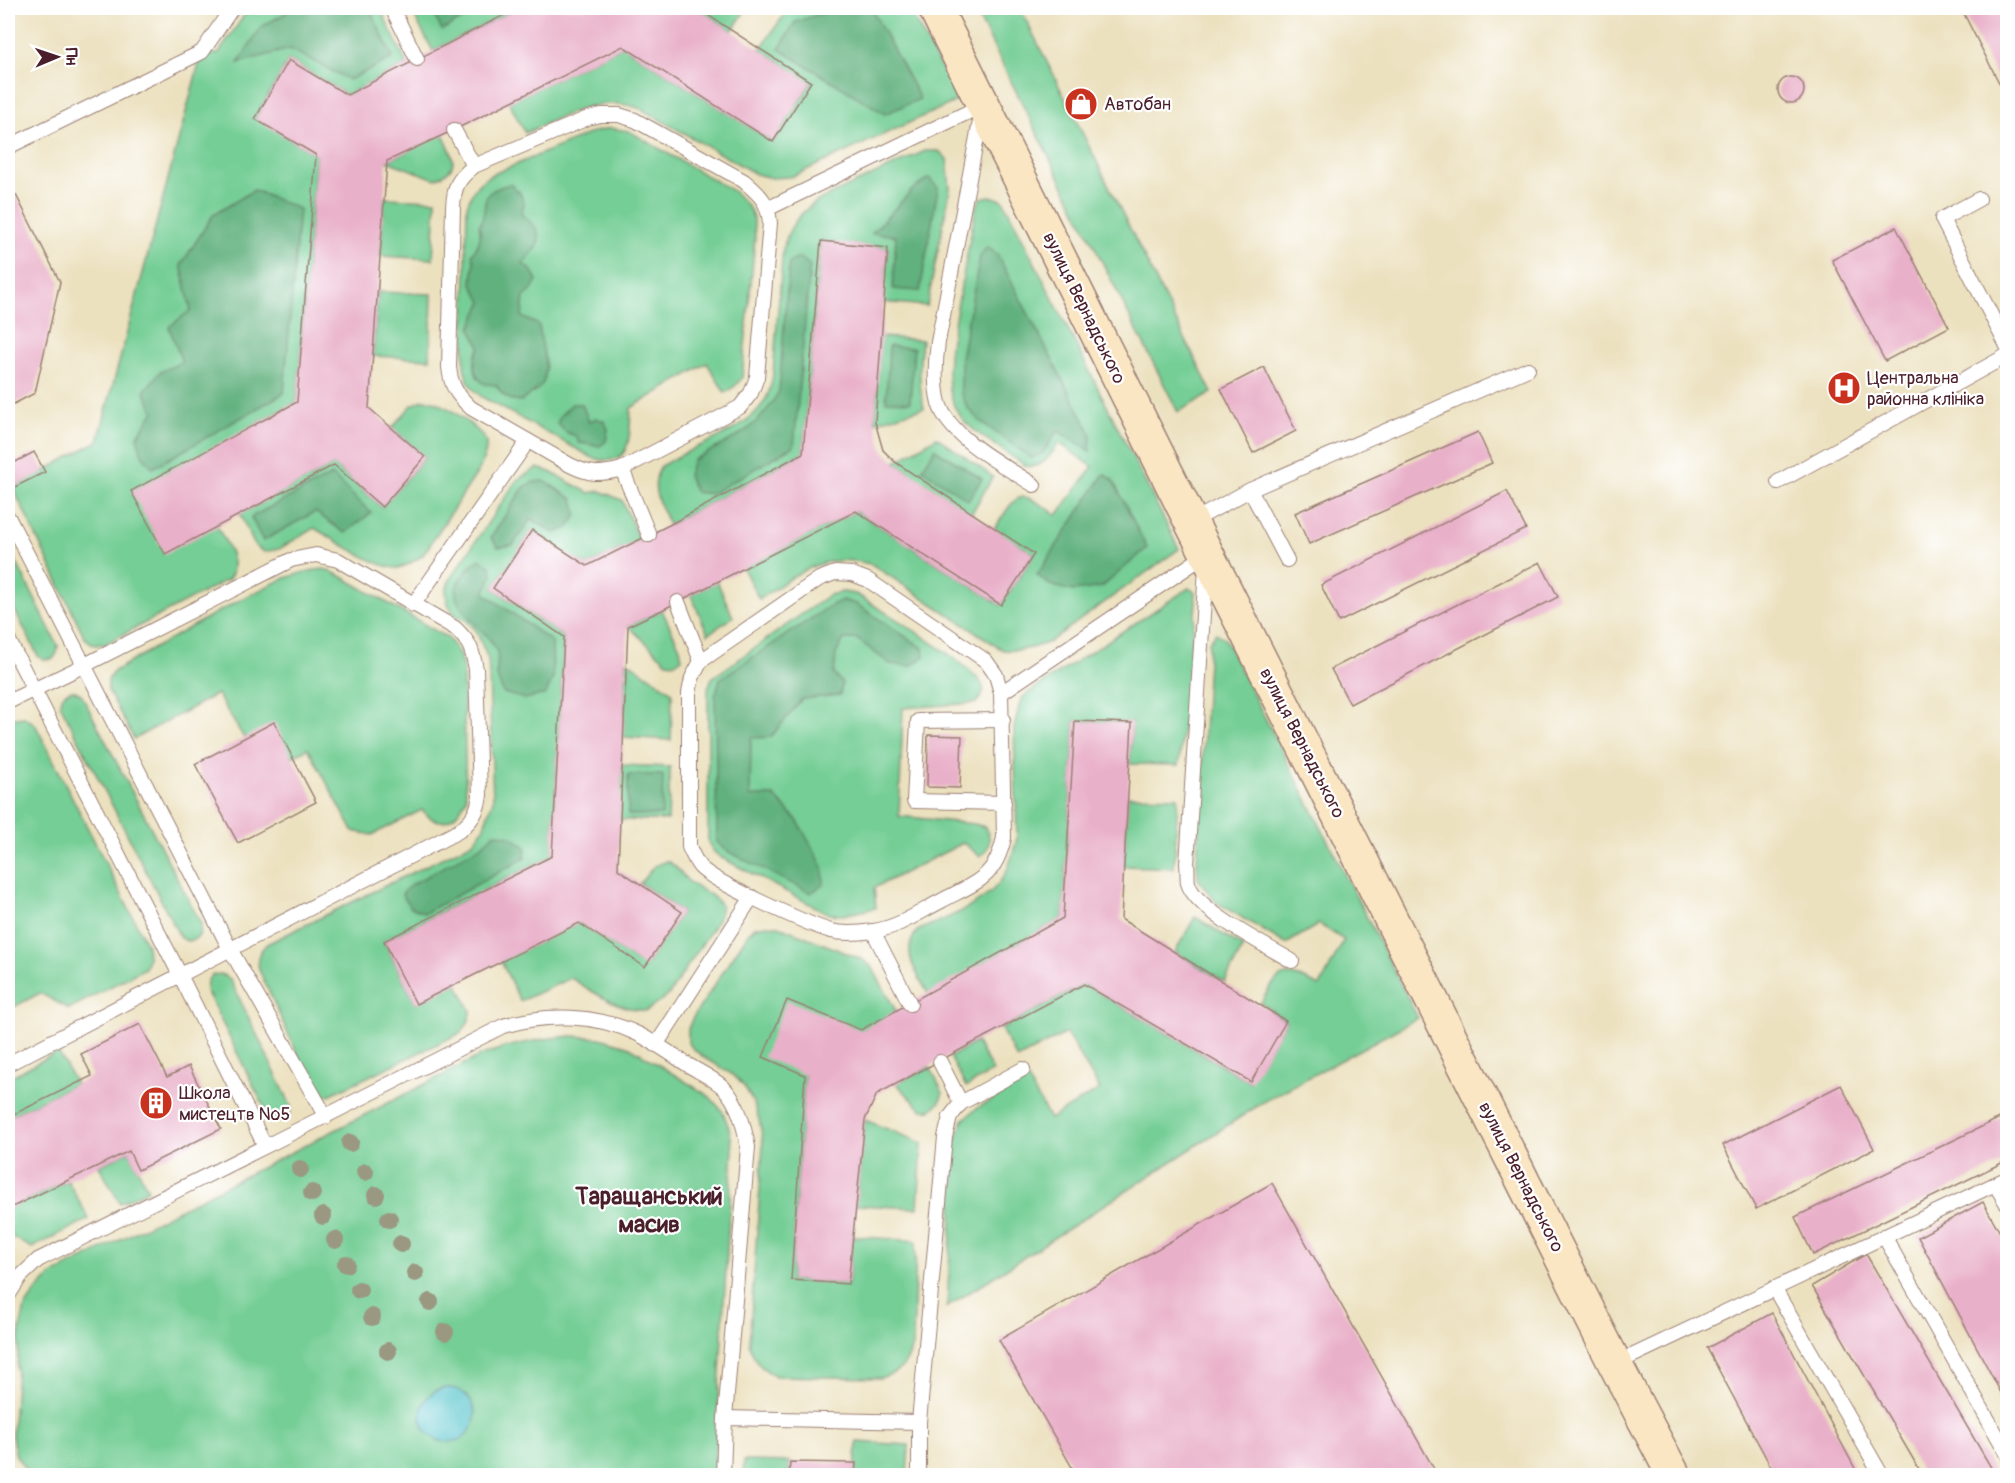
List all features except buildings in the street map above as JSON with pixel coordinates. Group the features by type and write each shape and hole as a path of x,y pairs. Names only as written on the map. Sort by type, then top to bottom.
{"street":[{"name":"вулиця Вернадського","path":"935,8 1207,554 1615,1364 1674,1476"}],"lane":[{"path":"8,147 202,52 232,8"},
{"path":"393,8 417,59"},
{"path":"769,208 984,105"},
{"path":"984,105 938,342 935,364 936,386 940,405 949,421 963,437 1034,485"},
{"path":"619,115 635,120 744,181 759,194 769,208 769,238 757,377 751,393 740,407 622,469 604,474 586,473 471,408 459,397 451,382 449,355 454,190 462,176 474,166 588,118 619,115"},
{"path":"454,130 474,166"},
{"path":"1979,199 1942,219 2007,348"},
{"path":"1778,482 2007,355"},
{"path":"1191,522 1250,490 1528,369"},
{"path":"414,604 528,441"},
{"path":"622,469 649,535"},
{"path":"1250,490 1287,560"},
{"path":"8,517 230,949 326,1117"},
{"path":"1001,693 1207,554"},
{"path":"1207,554 1187,864 1188,883 1198,901 1292,961"},
{"path":"8,702 291,560 316,555 338,560 455,628 467,639 473,652 476,669 480,795 478,809 472,820 459,831 8,1064"},
{"path":"835,573 852,574 868,580 986,661 996,675 1001,693 1003,720 1004,838 1000,858 977,882 890,927 873,931 833,931 752,897 707,872 699,866 688,847 689,693 692,678 701,661 819,579 835,573"},
{"path":"678,602 701,661"},
{"path":"8,639 265,1146"},
{"path":"1003,720 918,721 914,801 1004,803"},
{"path":"656,1045 752,897"},
{"path":"873,931 910,1004"},
{"path":"8,1296 20,1277 38,1260 503,1026 523,1020 576,1018 607,1024 637,1034 723,1088 737,1107 746,1136 748,1147 725,1418 723,1476"},
{"path":"940,1062 961,1103"},
{"path":"919,1476 919,1422 945,1137 950,1117 961,1103 1023,1069"},
{"path":"1615,1364 2001,1181 2007,1206"},
{"path":"1884,1236 2007,1455"},
{"path":"1774,1288 1882,1476"},
{"path":"725,1418 919,1422"}],"green space":[{"path":"249,8 380,8 407,64 347,95 289,60 255,118 316,155 297,402 250,427 217,526 233,559 229,579 105,644 94,645 85,638 13,488 98,441 202,52 218,54"},
{"path":"294,8 369,8 393,58 349,80 290,49 238,63 261,27"},
{"path":"410,8 518,8 433,51"},
{"path":"430,8 483,8 442,30"},
{"path":"696,8 747,8 732,31"},
{"path":"794,8 908,8 959,100 791,177 771,178 756,174 641,109 626,105 596,105 568,114 525,133 509,102 623,46 773,142 811,83 760,49 787,11"},
{"path":"837,8 871,8 920,99 885,114 779,49 795,22"},
{"path":"974,8 1020,8 1212,393 1178,412"},
{"path":"610,128 629,131 733,191 751,211 755,238 742,378 725,393 707,363 631,408 629,439 626,448 616,459 606,460 593,458 482,397 469,383 464,365 467,206 473,192 482,181 491,175 593,132"},
{"path":"443,134 453,161 452,166 444,175 435,179 387,161"},
{"path":"925,151 939,151 947,159 950,189 927,306 883,302 888,248 821,242 803,453 669,525 657,497 656,483 660,467 741,424 762,405 768,394 773,375 783,248 793,225 807,209 821,199"},
{"path":"929,178 938,188 920,291 893,289 896,236 872,233 912,190"},
{"path":"510,184 520,193 524,204 521,214 536,228 539,237 536,248 523,264 531,270 537,280 531,291 524,297 522,317 539,325 545,373 541,386 522,401 507,398 496,385 485,384 477,377 475,361 480,347 471,329 482,302 472,284 474,261 472,254 479,241 479,226 483,218 485,200 491,191"},
{"path":"254,190 299,209 284,393 153,468 142,455 137,437 154,411 144,391 160,372 182,362 169,327 191,310 181,265 213,215"},
{"path":"990,196 1003,200 1179,549 1049,642 1021,650 1003,650 873,565 855,561 840,560 812,567 759,599 743,568 856,511 1001,605 1034,554 994,529 1009,507 1020,498 1034,500 1057,515 1093,467 1059,443 1042,463 1026,466 976,432 963,420 954,406 949,389 950,345 976,207 981,198"},
{"path":"384,198 436,200 433,259 380,256"},
{"path":"987,247 997,254 1091,434 1090,451 1058,431 1042,454 1031,458 980,421 968,409 961,394 961,358 980,256"},
{"path":"800,258 810,265 794,446 711,494 695,492 688,475 693,460 731,440 753,425 779,391 789,262"},
{"path":"378,292 432,294 430,359 373,356"},
{"path":"880,337 922,340 920,374 924,408 875,422"},
{"path":"889,346 914,348 910,402 886,401"},
{"path":"423,400 436,402 465,420 484,438 486,446 479,470 423,555 405,566 390,567 368,559 314,528 279,549 264,552 255,546 240,514 334,465 382,507 425,457 392,428 412,405"},
{"path":"572,404 582,404 589,422 596,418 604,421 608,429 606,441 600,446 579,443 576,436 566,432 557,424 560,416"},
{"path":"937,437 993,477 971,514 895,462"},
{"path":"935,449 982,479 968,500 922,469"},
{"path":"537,468 550,472 589,493 600,491 622,500 639,540 587,566 532,530 493,588 564,637 552,856 384,941 416,1004 457,983 471,1011 468,1023 461,1033 327,1096 312,1086 260,972 258,957 267,944 462,848 474,841 483,829 493,800 488,659 476,630 466,620 454,614 447,603 446,590 450,579 517,480"},
{"path":"1104,474 1113,480 1147,548 1102,587 1073,591 1050,585 1037,575"},
{"path":"332,475 371,513 345,533 315,512 263,541 251,517"},
{"path":"544,481 573,499 577,515 568,528 554,533 531,519 513,545 498,547 491,537 524,487 534,482"},
{"path":"8,545 58,646 53,659 44,660 38,656 8,597"},
{"path":"481,559 491,567 492,576 484,593 552,642 553,678 546,694 525,699 503,693 497,675 497,652 456,598 456,588 461,578"},
{"path":"324,569 341,576 448,638 458,653 463,670 466,799 453,817 441,821 435,820 422,810 372,835 353,831 308,748 292,757 244,738 217,694 134,739 108,690 108,680 113,672 207,618 280,581 312,570"},
{"path":"717,581 733,617 708,634 691,595"},
{"path":"1189,588 1195,592 1196,603 1179,765 1130,764 1132,723 1075,721 1063,918 928,994 912,963 910,947 912,939 917,931 966,909 988,894 1005,874 1012,856 1017,838 1014,727 1021,699"},
{"path":"843,592 856,594 926,638 964,666 983,687 983,694 976,703 903,708 899,816 974,824 985,827 989,839 986,850 980,856 963,843 874,888 876,908 843,915 829,914 720,857 713,851 708,842 708,688 712,678 829,595"},
{"path":"842,600 856,604 923,648 924,657 911,666 890,664 857,639 844,639 836,654 834,674 842,683 840,695 802,699 771,737 751,738 750,796 774,796 797,820 823,867 824,884 811,893 727,851 717,842 715,697 720,679"},
{"path":"662,610 680,648 682,658 675,663 667,662 628,626"},
{"path":"1216,633 1225,639 1418,1018 1265,1101 947,1307 956,1140 963,1120 977,1108 1028,1080 1050,1119 1100,1089 1066,1033 1017,1059 1001,1029 1084,984 1250,1082 1286,1021 1261,1003 1273,983 1284,975 1291,975 1320,986 1344,940 1319,924 1286,944 1216,902 1198,879 1197,861 1209,642"},
{"path":"627,661 672,692 671,740 623,737"},
{"path":"73,690 81,694 201,924 200,934 194,939 187,941 180,937 60,704 64,694"},
{"path":"24,717 35,724 147,945 148,958 145,968 69,1009 40,993 8,1010 8,719"},
{"path":"622,765 670,767 668,820 619,820"},
{"path":"628,775 663,775 662,815 628,815"},
{"path":"1128,796 1178,797 1174,868 1124,866"},
{"path":"495,833 510,836 526,847 525,858 425,913 410,907 402,894 409,886 481,846"},
{"path":"666,861 676,867 691,884 713,897 721,906 719,918 668,996 646,1011 635,1009 606,999 571,978 520,1001 501,961 579,923 645,967 682,912 640,883 654,866"},
{"path":"1195,917 1243,947 1225,982 1175,952"},
{"path":"779,926 861,959 872,967 896,1011 805,1075 791,1280 848,1284 853,1236 916,1241 913,1346 902,1367 880,1378 776,1376 759,1364 749,1345 763,1145 760,1126 747,1090 734,1076 704,1057 688,1043 688,1029 692,1019 748,934 755,927"},
{"path":"221,974 230,979 291,1106 290,1114 285,1120 276,1122 269,1117 206,990 207,981 212,975"},
{"path":"572,1036 600,1038 630,1047 709,1096 723,1112 729,1128 733,1148 714,1475 30,1476 16,1456 12,1436 20,1329 25,1307 37,1290 53,1274 482,1055 526,1042"},
{"path":"976,1042 993,1071 966,1087 950,1057"},
{"path":"58,1052 76,1084 8,1117 8,1078"},
{"path":"930,1067 943,1093 939,1103 931,1110 922,1110 896,1083"},
{"path":"865,1120 922,1143 918,1208 856,1205"},
{"path":"129,1151 148,1190 120,1203 99,1166"},
{"path":"68,1181 89,1219 32,1248 8,1235 8,1209"},
{"path":"857,1442 909,1445 907,1475 855,1475"},
{"path":"744,1461 790,1462 789,1475 743,1475"}],"water":[{"path":"448,1388 458,1390 467,1396 473,1405 475,1415 473,1425 467,1434 458,1440 448,1442 438,1440 429,1434 423,1425 421,1415 423,1405 429,1396 438,1390"}],"place":[{"name":"Автобан","path":"1081,104"},
{"name":"Центральна районна клініка","path":"1844,388"},
{"name":"Школа мистецтв №5","path":"156,1103"}],"district":[{"name":"Таращанський масив","path":"649,1210"}]}
